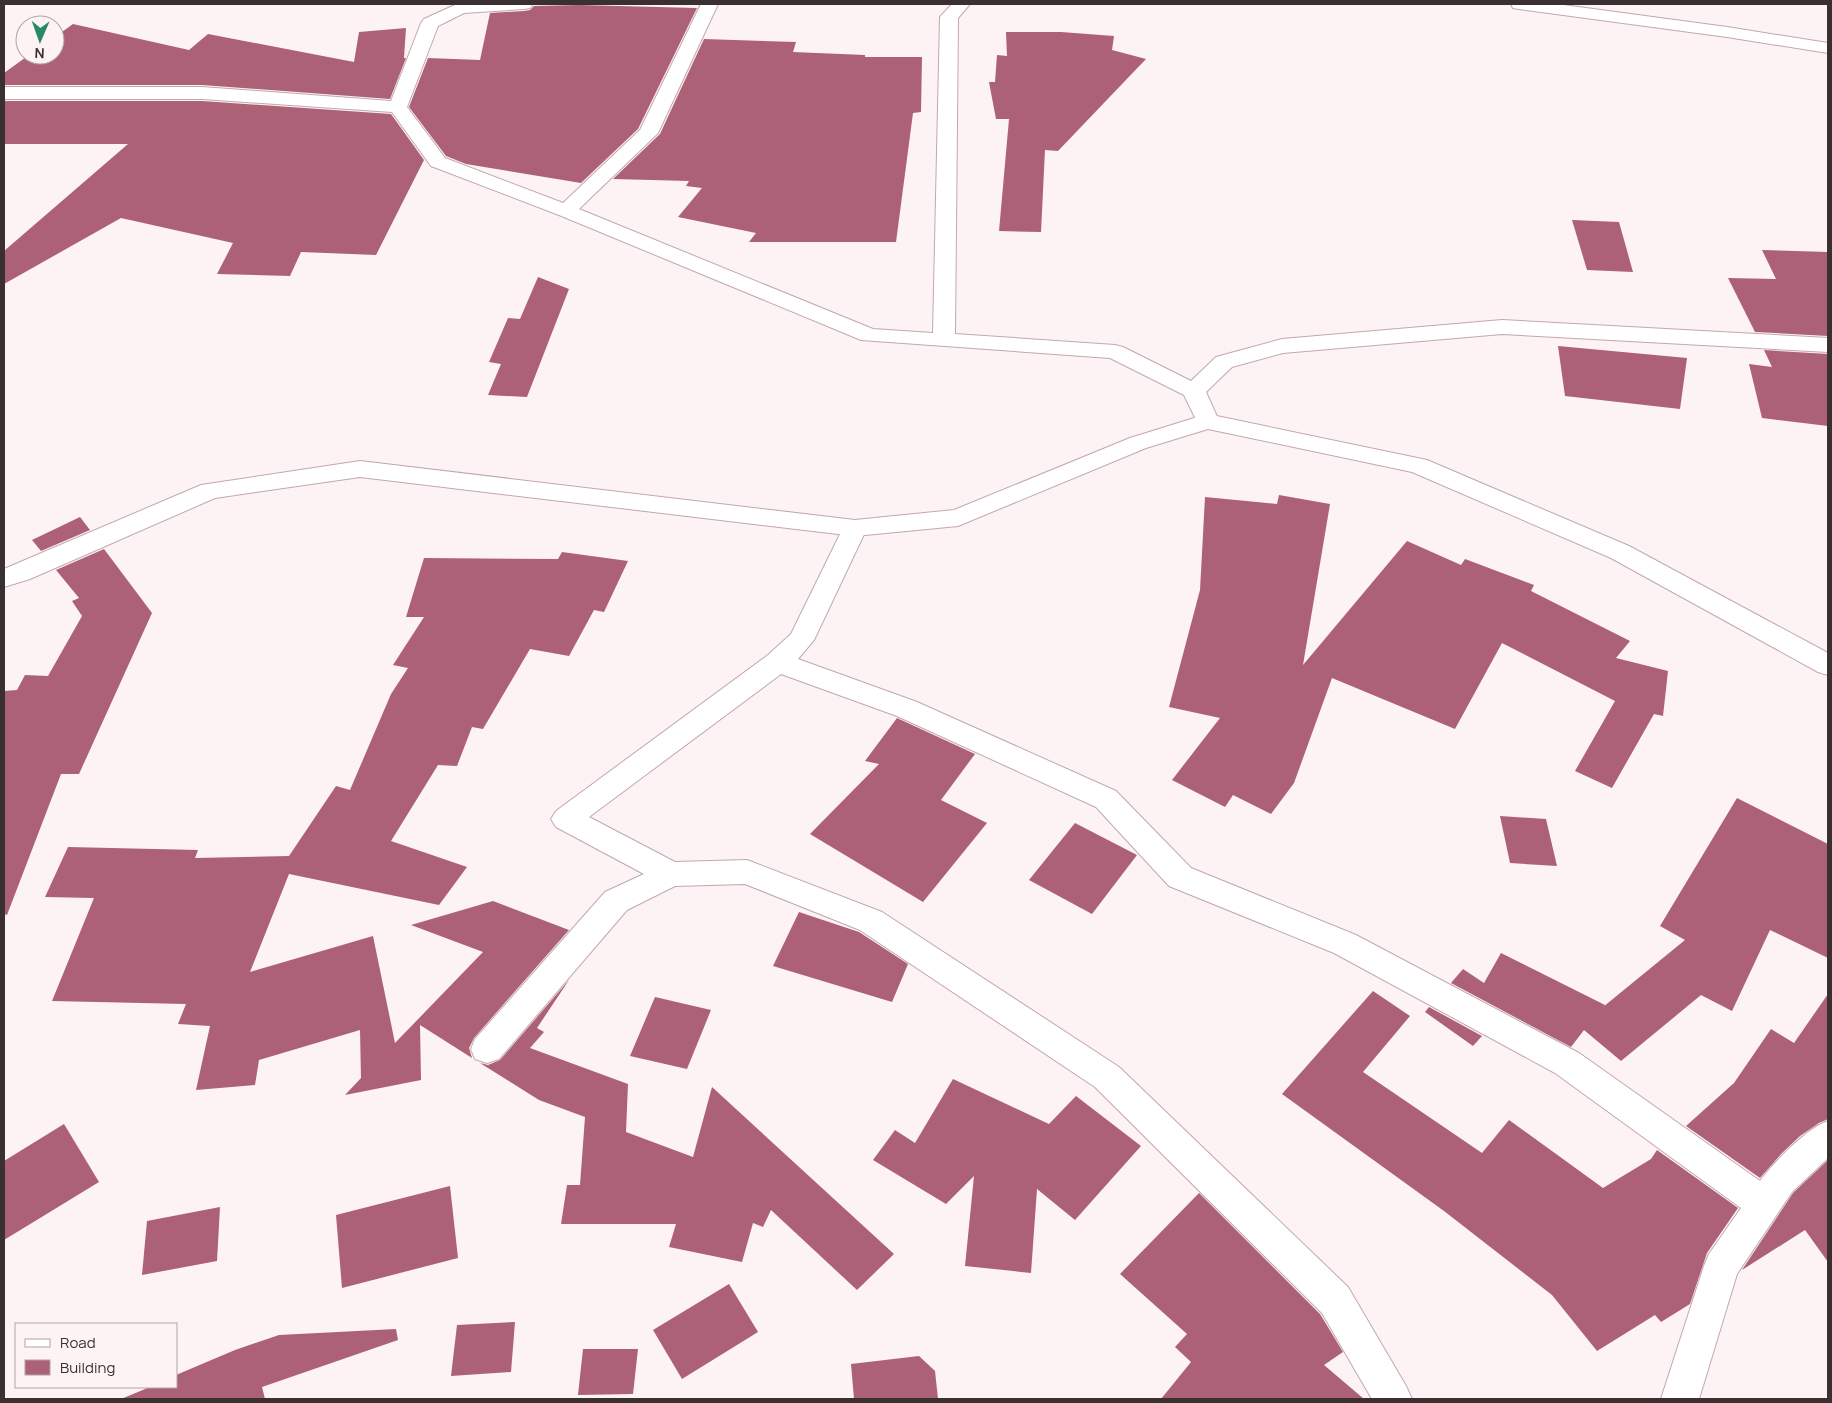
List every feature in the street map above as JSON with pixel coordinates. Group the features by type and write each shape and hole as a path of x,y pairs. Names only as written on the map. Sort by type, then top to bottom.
{"street":[{"path":"398,107 430,24 461,8 524,4"},
{"path":"566,211 648,133 710,4"},
{"path":"944,339 950,17 962,4"},
{"path":"1519,4 1727,32 1828,48"},
{"path":"4,93 202,93 398,107 438,162 566,211 869,335 1116,352 1194,391 1207,421"},
{"path":"1194,391 1224,362 1282,346 1502,327 1828,345"},
{"path":"4,578 21,573 210,491 360,469 855,528 958,518 1138,443 1207,421 1418,466 1620,552 1828,665"},
{"path":"672,874 566,819 778,662 801,640 855,528"},
{"path":"778,662 907,709 1106,799 1180,877 1345,944 1566,1063 1765,1205"},
{"path":"487,1050 616,901 672,874 747,872 871,921 1107,1077 1335,1300 1393,1399"},
{"path":"1680,1399 1722,1266 1780,1182 1828,1136"}],"building":[{"path":"579,5 697,8 638,129 581,183 466,164 446,156 409,107 428,58 480,60 490,13 524,11 530,10 534,6"},
{"path":"73,24 189,50 208,34 354,62 359,32 406,28 404,58 406,58 390,99 202,85 4,85 4,73 15,65 65,65 65,30"},
{"path":"1006,32 1061,32 1114,36 1112,50 1146,59 1058,151 1045,150 1041,232 999,231 1009,119 996,119 989,82 995,82 997,55 1007,56"},
{"path":"704,39 796,42 793,52 865,55 865,57 922,57 921,112 913,113 896,242 749,242 756,233 678,217 702,188 686,186 689,181 613,179 660,134"},
{"path":"4,101 202,101 391,114 424,160 376,255 301,252 290,276 217,274 233,243 121,218 4,284 4,251 128,144 4,144"},
{"path":"1572,220 1619,222 1633,272 1587,270"},
{"path":"1762,250 1828,252 1828,336 1755,332 1728,278 1776,279"},
{"path":"538,277 569,289 527,397 488,395 501,364 489,362 508,318 520,319"},
{"path":"1558,346 1687,358 1680,409 1565,396"},
{"path":"1764,350 1828,354 1828,426 1762,418 1749,364 1772,367"},
{"path":"1279,495 1330,504 1303,665 1407,541 1461,565 1465,559 1534,585 1531,591 1630,641 1616,658 1668,671 1663,716 1654,714 1612,788 1575,771 1615,701 1502,643 1455,729 1332,678 1294,783 1271,814 1233,795 1225,807 1172,780 1220,718 1169,707 1200,590 1205,497 1277,504"},
{"path":"80,517 90,530 41,551 32,540"},
{"path":"104,549 152,613 79,774 61,774 7,915 4,914 4,691 17,690 25,675 48,676 82,616 72,601 79,598 56,570"},
{"path":"562,552 628,561 604,612 594,610 569,656 530,649 483,729 472,727 457,766 438,765 391,841 467,867 439,905 289,874 250,972 373,936 395,1043 483,952 411,925 493,901 569,930 474,1038 469,1048 472,1058 420,1025 421,1080 345,1095 361,1078 360,1030 259,1060 255,1085 196,1090 210,1026 178,1024 186,1004 52,1001 94,898 45,897 68,847 198,850 195,858 289,856 336,786 350,790 391,694 408,668 393,665 424,617 406,617 424,558 558,559"},
{"path":"897,718 975,754 941,800 987,823 923,902 810,834 879,764 865,761"},
{"path":"1737,798 1828,844 1828,958 1770,930 1732,1011 1701,995 1621,1061 1584,1030 1571,1047 1451,983 1463,969 1484,983 1501,953 1605,1005 1603,1007 1685,940 1660,926"},
{"path":"1500,816 1546,819 1557,866 1510,863"},
{"path":"1075,823 1137,855 1092,914 1029,880"},
{"path":"799,912 859,932 908,964 892,1002 773,966"},
{"path":"569,980 537,1028 544,1032 530,1048 628,1084 626,1132 693,1157 712,1087 894,1254 857,1290 771,1210 763,1227 753,1223 742,1262 669,1247 676,1224 561,1224 567,1185 580,1185 585,1117 539,1100 480,1063 488,1065 500,1060"},
{"path":"1373,991 1410,1016 1363,1072 1482,1153 1509,1120 1603,1188 1651,1159 1657,1150 1738,1208 1707,1253 1690,1304 1661,1322 1655,1315 1597,1351 1552,1295 1444,1211 1282,1094"},
{"path":"1828,994 1828,1119 1800,1136 1760,1178 1686,1126 1734,1083 1771,1029 1794,1043"},
{"path":"655,997 711,1010 687,1069 630,1056"},
{"path":"1429,1007 1482,1036 1473,1046 1425,1012"},
{"path":"953,1079 1049,1124 1076,1096 1141,1146 1075,1220 1037,1189 1031,1273 965,1266 974,1176 946,1204 873,1160 895,1130 915,1143"},
{"path":"64,1124 99,1182 4,1240 4,1161"},
{"path":"1828,1160 1828,1262 1805,1230 1742,1270 1793,1193"},
{"path":"450,1186 458,1258 342,1288 336,1215"},
{"path":"1199,1193 1320,1314 1343,1352 1324,1365 1364,1399 1161,1399 1191,1362 1175,1347 1187,1334 1120,1274"},
{"path":"220,1207 217,1261 142,1275 147,1221"},
{"path":"729,1284 758,1332 682,1379 653,1330"},
{"path":"515,1322 511,1372 451,1376 457,1325"},
{"path":"396,1329 398,1340 262,1387 265,1399 121,1399 148,1388 178,1388 178,1374 235,1350 279,1335"},
{"path":"583,1349 638,1349 633,1394 578,1395"},
{"path":"919,1356 935,1371 938,1399 854,1399 851,1364"}]}
